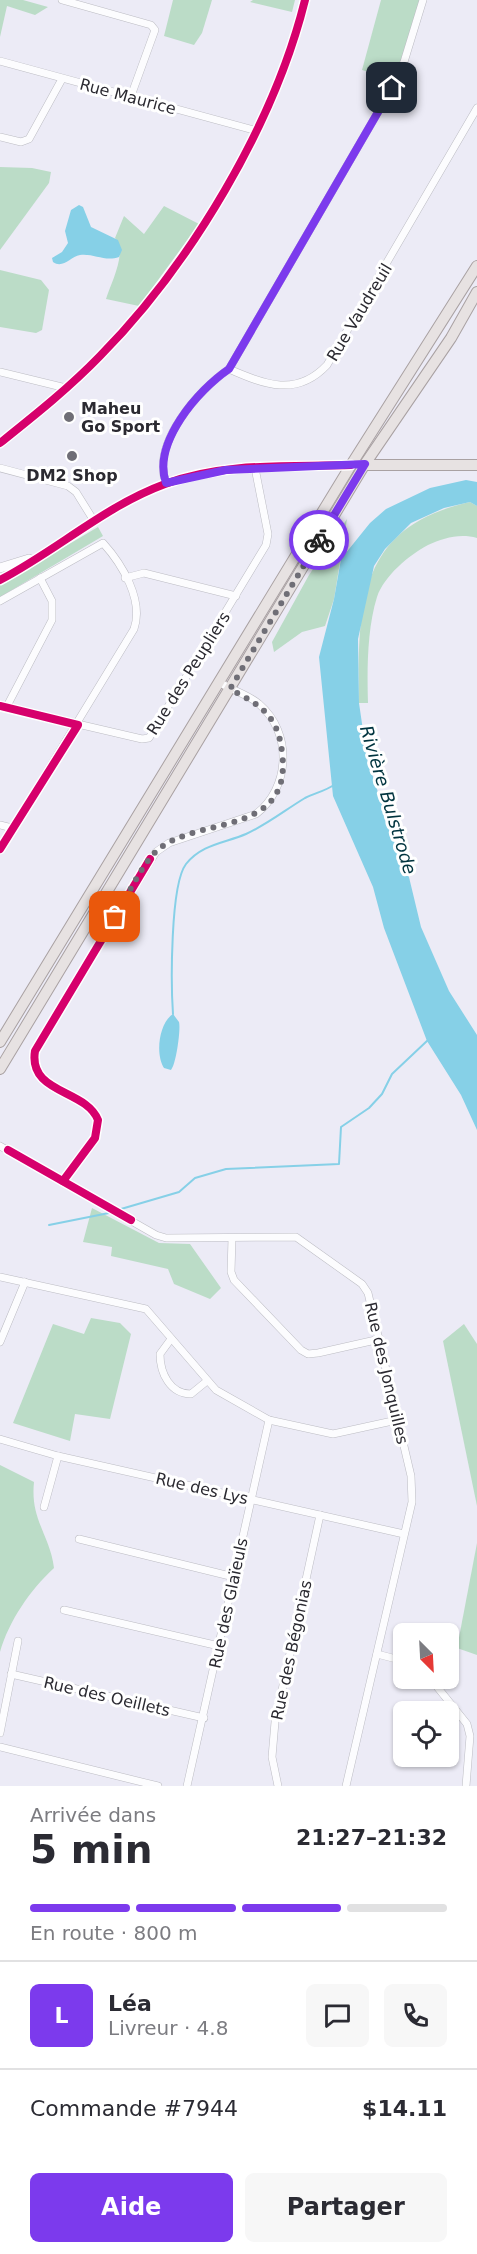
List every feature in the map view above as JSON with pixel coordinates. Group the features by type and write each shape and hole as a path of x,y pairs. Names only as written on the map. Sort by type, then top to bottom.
{"main road":[{"path":"0,1042 351,465 477,266"},
{"path":"0,1069 365,464 451,338 477,292"},
{"path":"351,465 477,465"}],"street":[{"path":"62,0 90,3 151,25 155,30 131,96"},
{"path":"0,443 66,388 100,356 146,303 202,227 257,131 282,74 305,0"},
{"path":"166,483 162,473 163,455 182,418 207,387 229,369 392,88 404,62 423,0"},
{"name":"Rue Maurice","path":"0,61 257,131"},
{"path":"0,137 21,142 29,138 62,79"},
{"name":"Rue Vaudreuil","path":"229,369 273,385 290,386 304,383 327,365 477,108"},
{"path":"0,372 66,388"},
{"path":"0,580 94,521 166,483 207,473 255,468 351,465"},
{"path":"0,468 68,486 76,492 94,521"},
{"name":"Rue des Peupliers","path":"3,707 142,740 149,738 236,596 267,539 255,468"},
{"path":"0,601 103,543 125,578 136,601 137,620 78,725 0,849"},
{"path":"0,568 34,558"},
{"path":"125,578 144,573 236,596"},
{"path":"3,707 52,620 52,601 39,578"},
{"path":"63,1181 95,1138 98,1120 91,1108 42,1080 35,1064 35,1051 156,852 169,843 256,814 268,804 280,784 284,768 279,732 259,704 219,682"},
{"path":"0,825 12,828"},
{"name":"Rue des Jonquilles","path":"0,1146 156,1235 166,1238 296,1237 366,1289 380,1339 412,1486 412,1502 346,1786"},
{"path":"232,1238 231,1272 234,1280 301,1350 308,1354 318,1353 380,1339"},
{"path":"0,1277 140,1307 152,1314 207,1381 233,1401 269,1420 333,1434 397,1420"},
{"path":"0,1342 25,1282"},
{"path":"171,1339 160,1353 163,1373 168,1382 175,1389 191,1394 207,1381"},
{"name":"Rue des Glaïeuls","path":"187,1786 269,1420"},
{"name":"Rue des Lys","path":"0,1439 58,1456 404,1534"},
{"path":"44,1507 58,1456"},
{"name":"Rue des Bégonias","path":"278,1786 272,1757 275,1722 320,1515"},
{"path":"79,1539 234,1576"},
{"path":"64,1610 219,1646"},
{"path":"0,1733 18,1641"},
{"path":"377,1654 393,1658"},
{"name":"Rue des Oeillets","path":"11,1674 204,1718"},
{"path":"439,1689 467,1724 470,1736 466,1786"},
{"path":"0,1747 158,1786"}],"green space":[{"path":"0,0 23,0 48,7 35,15 7,6 0,37"},
{"path":"173,0 212,0 202,33 194,45 164,36"},
{"path":"253,0 295,0 292,12 250,2"},
{"path":"381,0 423,0 396,80 362,70"},
{"path":"0,167 32,168 51,172 49,183 0,250"},
{"path":"164,206 199,224 139,306 106,299 119,259 119,244 115,238 124,216 144,234"},
{"path":"0,270 41,280 49,290 42,330 36,333 0,327"},
{"path":"470,502 477,506 477,538 452,537 428,545 398,567 380,589 369,636 368,703 359,703 360,634 364,603 372,575 385,551 405,530 433,514"},
{"path":"347,519 334,599 325,626 302,632 274,652 272,642 309,575"},
{"path":"98,527 103,536 0,597 0,585"},
{"path":"92,1208 159,1243 190,1244 221,1288 210,1299 174,1284 168,1269 111,1256 112,1247 83,1242"},
{"path":"91,1318 120,1323 131,1334 110,1419 75,1414 70,1441 13,1423 53,1324 84,1334"},
{"path":"464,1324 477,1344 477,1506 443,1341"},
{"path":"0,1465 34,1482 35,1507 54,1568 21,1607 0,1652"},
{"path":"477,1543 477,1655 459,1649 459,1638"}],"water":[{"path":"79,205 83,207 91,227 118,240 122,250 119,257 109,259 80,255 60,264 53,262 52,258 62,252 68,243 65,231 71,210"},
{"path":"466,480 477,482 477,506 470,502 444,508 411,523 385,549 374,566 358,639 359,703 367,758 393,839 408,873 421,927 449,991 477,1035 477,1130 461,1095 427,1041 384,928 373,887 333,796 319,657 334,599 341,559 370,523 386,509 430,488"},
{"path":"173,1014 179,1022 179,1032 171,1070 164,1068 159,1047 164,1024"}],"waterway":[{"path":"173,1014 174,913 181,875 186,864 206,848 254,830 305,798 334,785"},
{"path":"121,1209 179,1192 195,1178 226,1169 339,1164 341,1127 369,1108 382,1094 392,1074 428,1040"},
{"path":"49,1225 109,1213"}],"cycle path":[{"path":"0,443 39,412 100,356 166,280 225,191 250,144 273,96 305,0"},
{"path":"0,580 101,516 165,484 187,477 233,469 351,465"},
{"path":"0,706 78,725 0,849"},
{"path":"63,1181 95,1138 98,1120 92,1110 82,1102 49,1084 40,1076 35,1065 35,1051 150,859"},
{"path":"8,1150 131,1220"}],"way so far":[{"path":"115,917 150,859 162,847 256,814 268,804 277,791 284,768 279,732 259,704 230,689 319,540"}],"place":[{"name":"Maheu Go Sport","path":"69,417"},
{"name":"DM2 Shop","path":"72,456"}],"route":[{"path":"319,540 365,464 226,470 166,483 161,463 168,442 194,401 229,369 392,88"}],"water label":[{"name":"Rivière Bulstrode","path":"388,800"}]}
